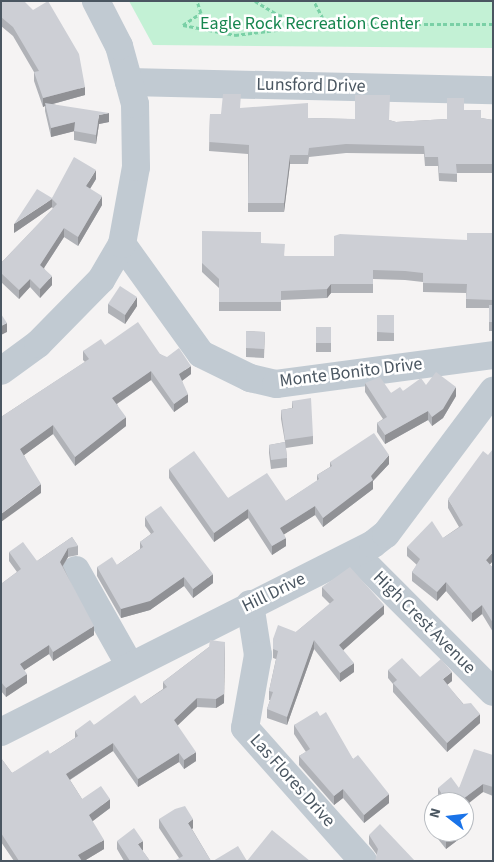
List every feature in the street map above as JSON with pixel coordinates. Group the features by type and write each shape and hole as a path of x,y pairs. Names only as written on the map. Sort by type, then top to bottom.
{"street":[{"path":"1,371 38,344 101,280 122,244 136,167 135,104 119,46 96,1"},
{"name":"Lunsford Drive","path":"129,82 493,90"},
{"name":"Monte Bonito Drive","path":"122,244 201,354 250,378 276,384 493,355"},
{"name":"Hill Drive","path":"1,732 250,604 354,554 386,534 493,391"},
{"name":"High Crest Avenue","path":"354,554 493,692"},
{"path":"76,570 130,666"},
{"name":"Las Flores Drive","path":"250,604 258,655 245,728 363,861"}],"path":[{"path":"197,1 201,12 183,26 235,35 326,24 493,24"},
{"path":"255,1 278,15 326,24"},
{"path":"314,1 326,24"}],"green space":[{"name":"Eagle Rock Recreation Center","path":"129,1 493,1 493,48 153,45"}],"building":[{"path":"1,1 24,1 33,10 48,1 79,54 85,87 43,98 34,72 39,71 13,27 1,17"},
{"path":"223,94 241,94 240,108 308,103 308,118 355,119 355,95 390,95 389,120 396,122 447,119 447,98 464,98 464,110 481,110 481,118 493,120 493,164 456,164 457,174 439,173 438,157 425,157 424,146 346,144 309,148 308,155 290,155 284,203 248,203 249,145 209,142 210,114 221,114"},
{"path":"45,103 109,113 99,115 96,135 74,131 75,122 51,128"},
{"path":"74,157 96,170 86,186 102,196 78,237 64,228 40,265 52,276 40,289 30,279 19,290 1,273 1,263 57,204 52,199 14,224 37,189 52,198"},
{"path":"202,231 261,232 261,243 285,244 284,256 334,256 334,236 340,234 467,240 467,233 493,233 493,300 466,299 467,284 423,283 423,273 373,270 373,284 331,284 327,289 281,291 281,302 219,302 219,279 202,263"},
{"path":"120,286 137,297 125,315 108,304"},
{"path":"489,305 493,305 493,322 489,322"},
{"path":"1,314 7,323 1,326"},
{"path":"377,315 394,315 394,333 377,332"},
{"path":"138,322 160,354 167,357 179,348 191,366 179,374 188,394 174,404 151,371 112,398 126,417 75,457 53,425 20,449 41,484 1,514 1,417 89,359 83,351 101,339 105,345"},
{"path":"316,327 331,327 331,343 316,343"},
{"path":"246,331 265,332 264,349 246,348"},
{"path":"436,372 456,387 443,409 432,417 428,411 385,435 377,423 387,417 365,383 380,377 391,393 400,387 403,391 421,378 426,385"},
{"path":"311,398 313,436 285,440 281,410 293,408 292,401"},
{"path":"374,433 389,455 371,476 373,480 323,518 315,506 280,528 286,538 272,546 248,509 214,533 169,469 194,451 228,498 267,473 286,501 319,479 317,475 332,466 330,462"},
{"path":"285,442 287,458 271,460 269,445"},
{"path":"493,449 493,552 486,560 493,568 493,623 482,605 472,613 446,582 437,592 412,572 420,559 407,547 432,521 443,538 463,525 448,499 483,451 488,455"},
{"path":"161,506 213,574 193,589 184,577 150,601 121,609 97,567 112,557 117,565 143,547 140,542 154,532 145,517"},
{"path":"72,537 78,546 68,548 60,562 94,626 53,652 49,645 20,664 27,674 6,688 1,682 1,584 21,569 9,552 23,542 37,561"},
{"path":"350,567 384,605 339,645 354,663 340,673 314,640 287,717 267,709 273,692 269,691 278,651 273,649 273,639 278,625 296,632 334,600 322,587"},
{"path":"210,640 225,642 224,694 216,699 197,698 174,720 196,752 184,760 179,753 138,779 113,743 66,774 82,799 101,786 110,799 89,815 104,840 78,855 82,861 19,861 1,833 1,758 12,773 48,750 50,754 78,736 75,731 90,720 94,725 135,695 141,704 167,687 163,682 209,647"},
{"path":"402,658 420,677 441,659 452,672 443,679 463,704 471,703 480,714 447,743 393,683 397,680 388,670"},
{"path":"317,711 320,716 326,712 353,759 358,755 389,794 364,815 343,789 334,796 299,756 310,749 294,725"},
{"path":"474,749 493,755 493,787 483,784 472,792 441,792 438,788 451,777 459,788"},
{"path":"185,806 193,819 188,823 211,861 174,861 183,856 159,819 175,809"},
{"path":"380,824 415,861 375,861 378,849 369,835"},
{"path":"134,828 143,841 138,844 150,861 130,861 117,841"},
{"path":"272,830 310,861 247,861"},
{"path":"238,846 247,861 213,861"}]}
